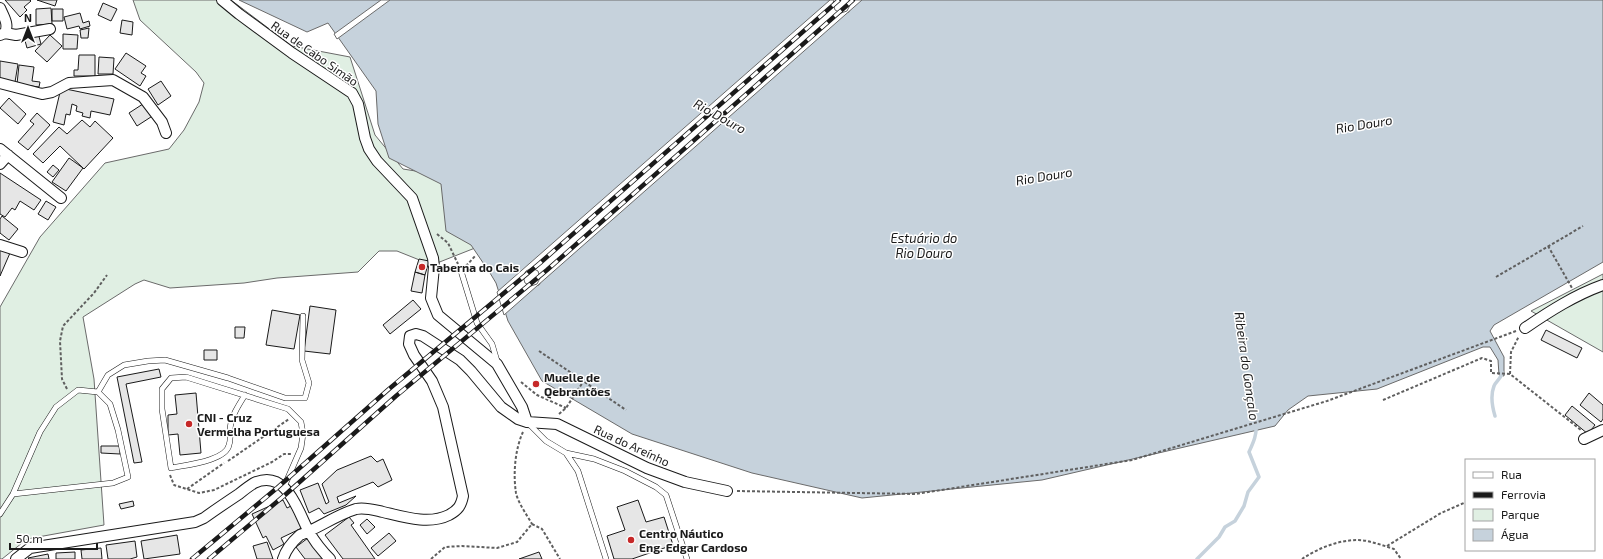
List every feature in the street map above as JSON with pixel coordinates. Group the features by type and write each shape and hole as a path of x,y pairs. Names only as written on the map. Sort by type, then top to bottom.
{"street":[{"name":"Rua de Cabo Simão","path":"222,0 286,48 352,93 358,104 366,142 371,153 408,192 414,201 433,258 434,267 431,298 438,315 498,364"},
{"path":"0,8 6,21 7,28 2,34"},
{"path":"2,34 16,35 50,29"},
{"path":"0,83 42,94 52,92 69,83 113,80 143,97 162,122 166,133"},
{"path":"0,164 4,152 61,198"},
{"path":"0,245 22,252"},
{"path":"1525,328 1576,296 1603,286"},
{"path":"283,559 285,552 292,542 300,535 356,509 368,508 410,519 427,520 439,519 446,516 455,512 461,505 463,496 442,407 432,381 414,355 409,344 410,336 416,334 423,336 460,360 501,407 510,414 527,422"},
{"path":"498,364 522,407 527,422"},
{"name":"Rua do Areínho","path":"527,422 557,424 647,468 685,482 727,491"},
{"path":"1587,438 1603,430"},
{"path":"16,559 30,548 195,522 204,518 255,483 267,480 274,481 284,487 300,510 309,532 330,559"}],"lane":[{"path":"461,271 477,323 492,344 498,364"},
{"path":"98,392 108,375 124,365 148,360 165,360 228,378 285,398 305,398 309,383 302,360 303,316"},
{"path":"245,395 235,412 230,428 229,446 223,455 195,464 171,468 162,409 162,389 171,378 186,377 245,395 288,409 295,415 301,422 303,434 301,448 284,487"},
{"path":"0,514 13,494 40,432 56,407 78,390 98,392 110,404 118,430 128,477 113,483 13,494"},
{"path":"527,422 546,441 566,453 594,459 625,471 656,487 666,495 686,559"},
{"path":"566,453 578,471 606,559"}],"path":[{"path":"1496,277 1582,226"},
{"path":"435,233 448,243 461,271 476,255"},
{"path":"1548,246 1576,296"},
{"path":"70,395 62,379 60,341 63,326 94,293 107,275"},
{"path":"1510,374 1511,352 1517,339 1525,328"},
{"path":"727,491 916,494 1132,460 1327,401 1525,328"},
{"path":"538,351 626,410"},
{"path":"1383,400 1482,358 1491,361 1492,373 1510,374 1587,438"},
{"path":"517,377 521,383 537,395 566,408"},
{"path":"556,417 566,408 583,382"},
{"path":"186,489 295,415"},
{"path":"527,422 520,437 515,467 516,494 532,524 542,530 560,559"},
{"path":"171,468 170,477 174,485 199,494"},
{"path":"1387,547 1441,513 1465,502"},
{"path":"431,559 445,547 462,546 497,548 517,542 532,524"},
{"path":"1302,559 1313,551 1342,541 1366,541 1394,549 1401,559"}],"green space":[{"path":"133,0 231,0 292,46 350,57 375,135 403,169 428,173 451,173 475,248 432,265 397,251 379,251 358,272 277,278 244,283 170,288 144,280 135,284 83,317 94,379 104,525 27,539 0,559 0,307 40,237 105,163 169,149 184,130 199,102 204,83 196,72 140,20"},
{"path":"1603,274 1603,352 1531,311"}],"water":[{"name":"Estuário do Rio Douro","path":"239,0 832,0 833,11 841,15 849,12 852,5 851,0 1603,0 1603,262 1494,325 1490,331 1504,357 1504,376 1499,375 1498,360 1490,347 1483,347 1377,389 1308,396 1288,410 1275,426 1042,480 862,498 752,473 632,434 542,381 508,321 496,283 490,273 471,245 446,231 441,184 389,158 378,124 376,91 328,23 307,32","holes":["532,266 540,270 543,278 539,285 531,288 524,284 521,276 525,269"]}],"pier":[{"path":"381,0 390,0 337,39 334,34"},
{"path":"830,0 834,0 833,3 835,10 841,13 847,11 850,5 849,0 862,0 504,315 497,292","holes":["532,268 538,271 540,278 537,284 531,286 525,283 523,276 526,271"]}],"building":[{"path":"5,0 31,1 24,7 27,10 20,17"},
{"path":"37,0 57,0 55,6"},
{"path":"103,3 117,9 111,21 98,15"},
{"path":"51,8 52,24 36,25 36,9"},
{"path":"52,9 63,9 63,21 52,21"},
{"path":"80,13 83,23 89,21 90,26 80,29 79,26 67,29 64,17"},
{"path":"122,20 133,22 132,35 120,33"},
{"path":"89,28 88,38 81,38 80,30"},
{"path":"38,33 41,44 27,48 24,37"},
{"path":"63,34 78,35 77,49 63,49"},
{"path":"50,35 62,46 47,62 35,51"},
{"path":"126,53 146,66 141,73 146,76 140,86 115,69"},
{"path":"79,55 95,55 95,76 74,76 74,70 78,70"},
{"path":"99,57 114,58 113,74 98,74"},
{"path":"0,61 18,64 15,82 0,79"},
{"path":"19,65 34,67 32,81 40,82 39,87 17,84"},
{"path":"161,81 171,96 158,105 148,89"},
{"path":"61,88 114,99 110,115 91,111 90,118 82,116 83,113 76,111 77,106 72,104 70,115 66,114 64,125 53,122"},
{"path":"9,98 26,114 18,124 0,108"},
{"path":"146,102 154,115 137,126 129,113"},
{"path":"37,113 50,125 28,150 18,142 34,124 30,121"},
{"path":"82,120 90,127 95,121 113,138 84,169 60,146 43,163 33,154 59,127 67,134"},
{"path":"69,158 83,168 66,191 52,182"},
{"path":"53,165 59,170 53,177 47,172"},
{"path":"0,173 41,200 34,210 20,201 15,210 12,208 5,217 0,214"},
{"path":"46,201 56,207 48,220 38,214"},
{"path":"2,216 18,229 9,240 0,233 0,219"},
{"path":"0,249 10,253 0,276"},
{"name":"Taberna do Cais","path":"419,259 429,261 425,275 415,272"},
{"path":"415,272 425,275 422,293 411,291"},
{"path":"413,300 421,309 390,334 383,325"},
{"path":"310,306 336,310 330,354 304,351"},
{"path":"272,310 300,315 294,349 266,345"},
{"path":"235,327 245,327 244,338 235,338"},
{"path":"1546,330 1582,348 1577,358 1541,340"},
{"path":"204,350 217,350 217,360 204,360"},
{"path":"159,369 161,377 126,384 142,462 134,463 117,377"},
{"path":"196,393 201,453 180,455 178,434 168,435 168,415 177,414 175,395"},
{"path":"1589,393 1603,405 1603,419 1601,422 1580,405"},
{"path":"1572,406 1595,425 1588,434 1565,415"},
{"path":"101,446 120,446 120,454 101,453"},
{"path":"371,456 377,462 383,459 392,480 378,487 373,482 337,497 339,503 356,496 346,505 324,514 319,508 309,513 300,490 318,483 326,504 329,502 322,484 337,470"},
{"path":"283,500 287,508 291,506 302,528 281,538 284,544 273,550 266,536 263,538 252,514"},
{"path":"638,500 646,522 664,517 673,545 632,559 614,559 607,536 625,530 617,507"},
{"path":"133,501 134,506 121,509 119,504"},
{"path":"349,517 354,523 351,525 375,559 343,559 325,535"},
{"path":"367,519 375,527 367,534 360,525"},
{"path":"389,533 396,541 378,556 371,548"},
{"path":"177,535 180,554 144,559 141,541"},
{"path":"308,538 324,559 305,559 296,547"},
{"path":"135,541 137,557 130,559 108,559 106,545"},
{"path":"267,542 273,559 257,559 253,546"},
{"path":"101,548 102,559 82,559 81,550"},
{"path":"75,552 75,559 56,559 56,553"},
{"path":"539,552 542,559 519,559"},
{"path":"48,554 49,559 28,558"}],"waterway":[{"path":"1495,416 1492,405 1492,394 1494,386 1502,372"},
{"name":"Ribeira do Gonçalo","path":"1197,559 1219,537 1225,527 1235,521 1244,506 1248,492 1259,477 1249,452 1255,436 1256,425"}],"railway":[{"path":"192,559 277,488 389,389 540,263 839,0"},
{"path":"209,559 285,495 396,396 547,270 853,0"}],"place":[{"name":"Taberna do Cais","path":"422,267"},
{"name":"Muelle de Qebrantões","path":"536,384"},
{"name":"CNI - Cruz Vermelha Portuguesa","path":"189,424"},
{"name":"Centro Náutico Eng. Edgar Cardoso","path":"631,540"}],"water label":[{"name":"Rio Douro","path":"720,116"},
{"name":"Rio Douro","path":"1364,124"},
{"name":"Rio Douro","path":"1044,176"}]}
